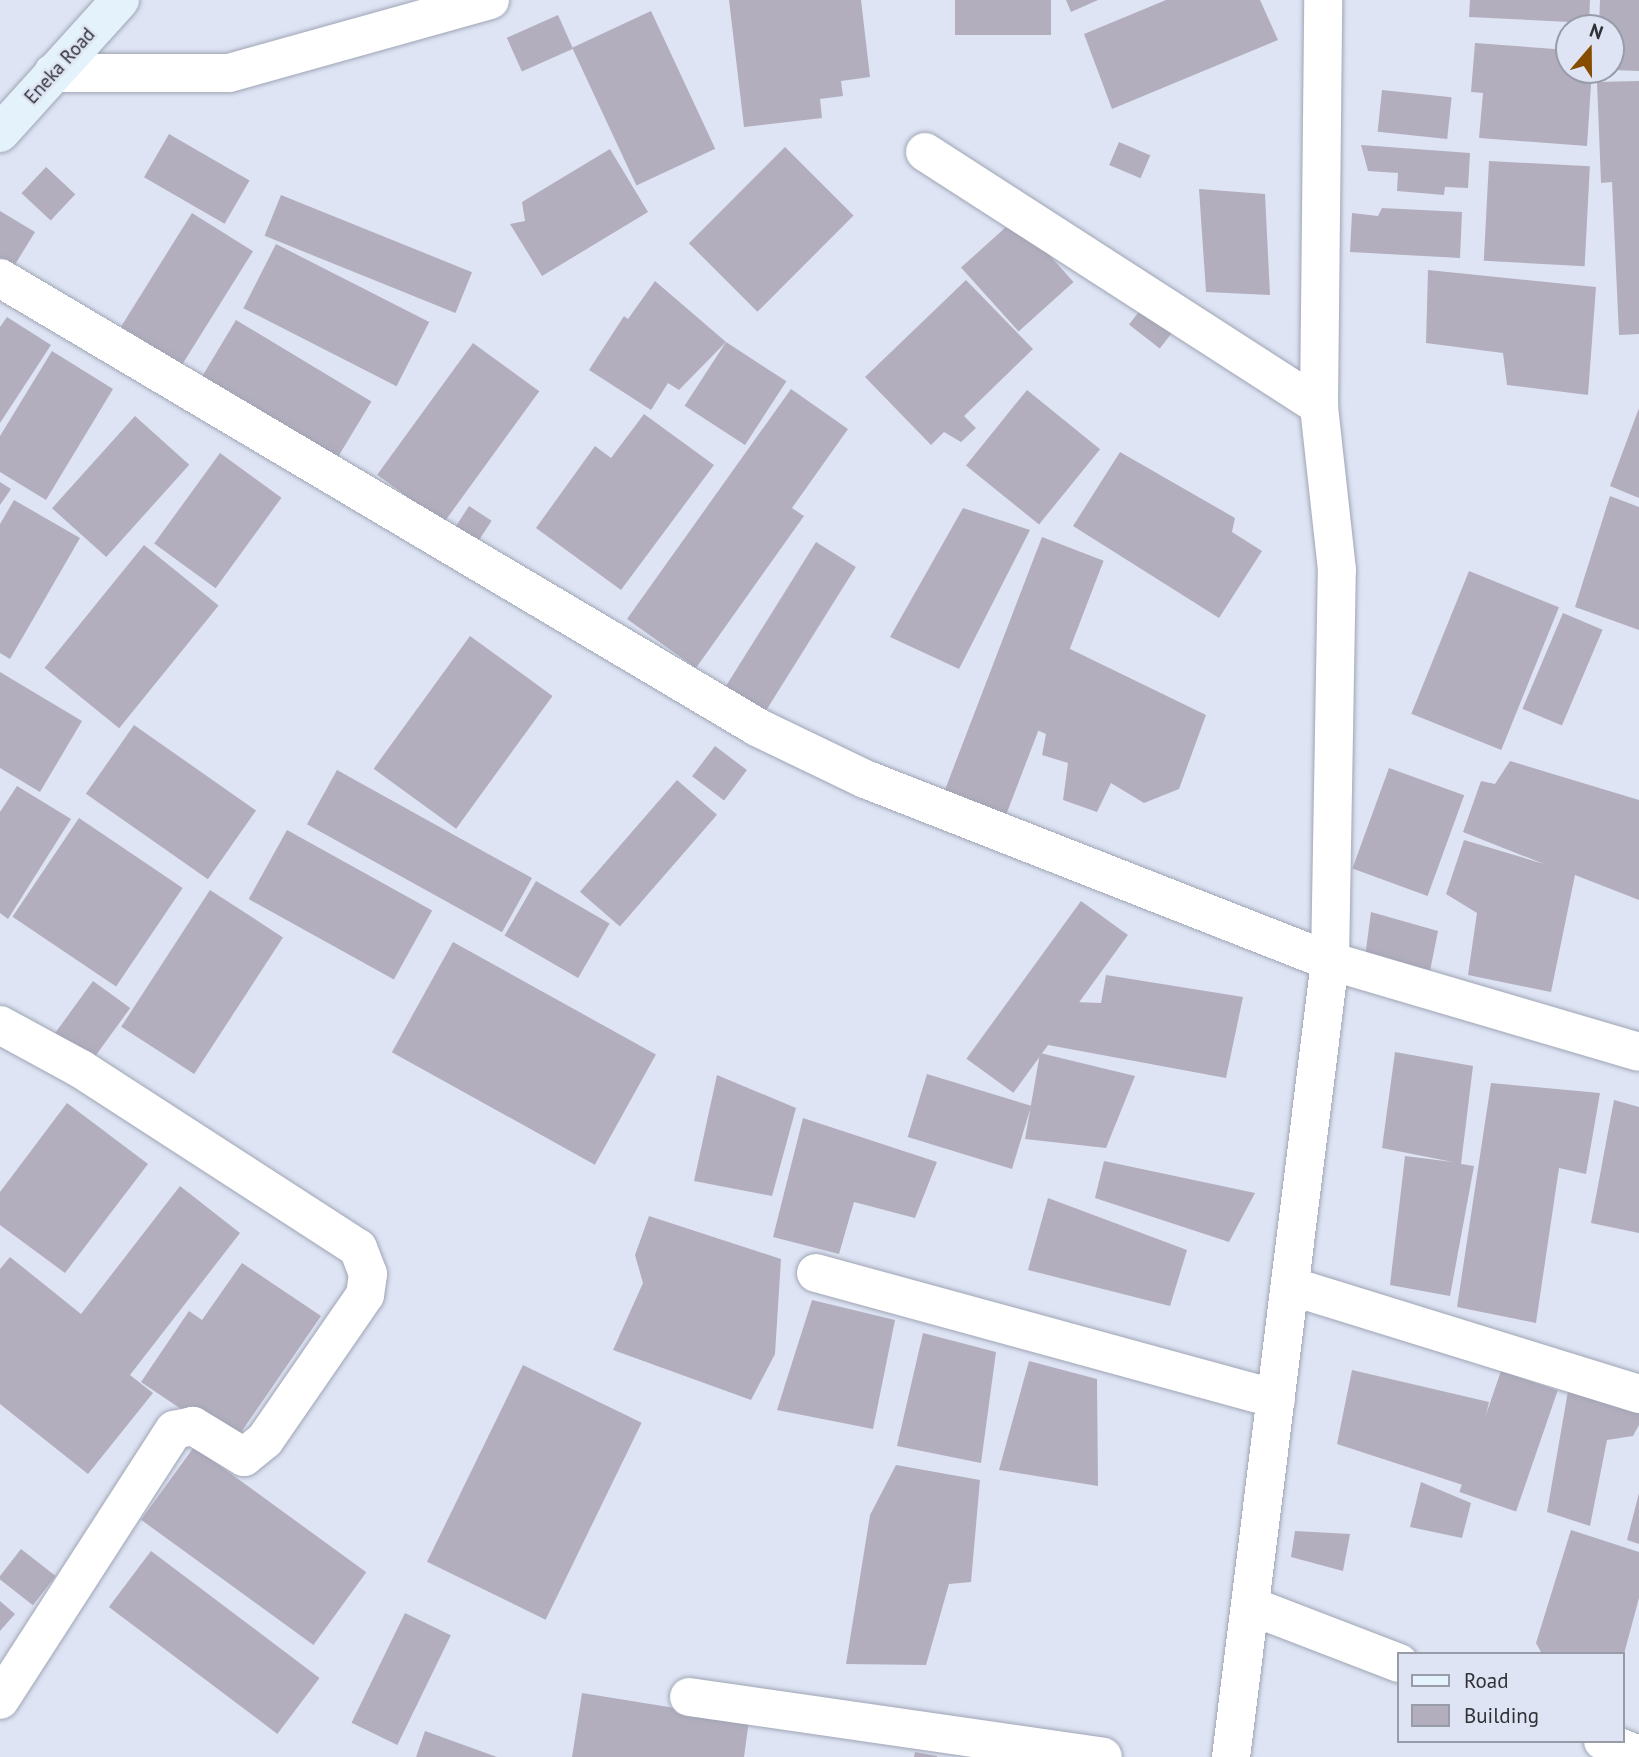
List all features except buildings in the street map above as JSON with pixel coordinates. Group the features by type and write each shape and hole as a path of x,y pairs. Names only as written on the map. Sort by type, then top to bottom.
{"main road":[{"name":"Eneka Road","path":"0,133 120,0"}],"street":[{"path":"53,73 229,74 490,0"},
{"path":"1231,1757 1330,961 1337,570 1318,406 1323,0"},
{"path":"925,152 1318,406"},
{"path":"0,278 757,727 865,779 1330,961 1639,1052"},
{"path":"0,1025 81,1069 358,1248 368,1274 365,1295 265,1440 244,1457 193,1426 174,1430 0,1700"},
{"path":"816,1273 1276,1399"},
{"path":"1290,1286 1639,1394"},
{"path":"1251,1606 1398,1663"},
{"path":"690,1697 1103,1757"},
{"path":"1608,1743 1639,1755"}]}
